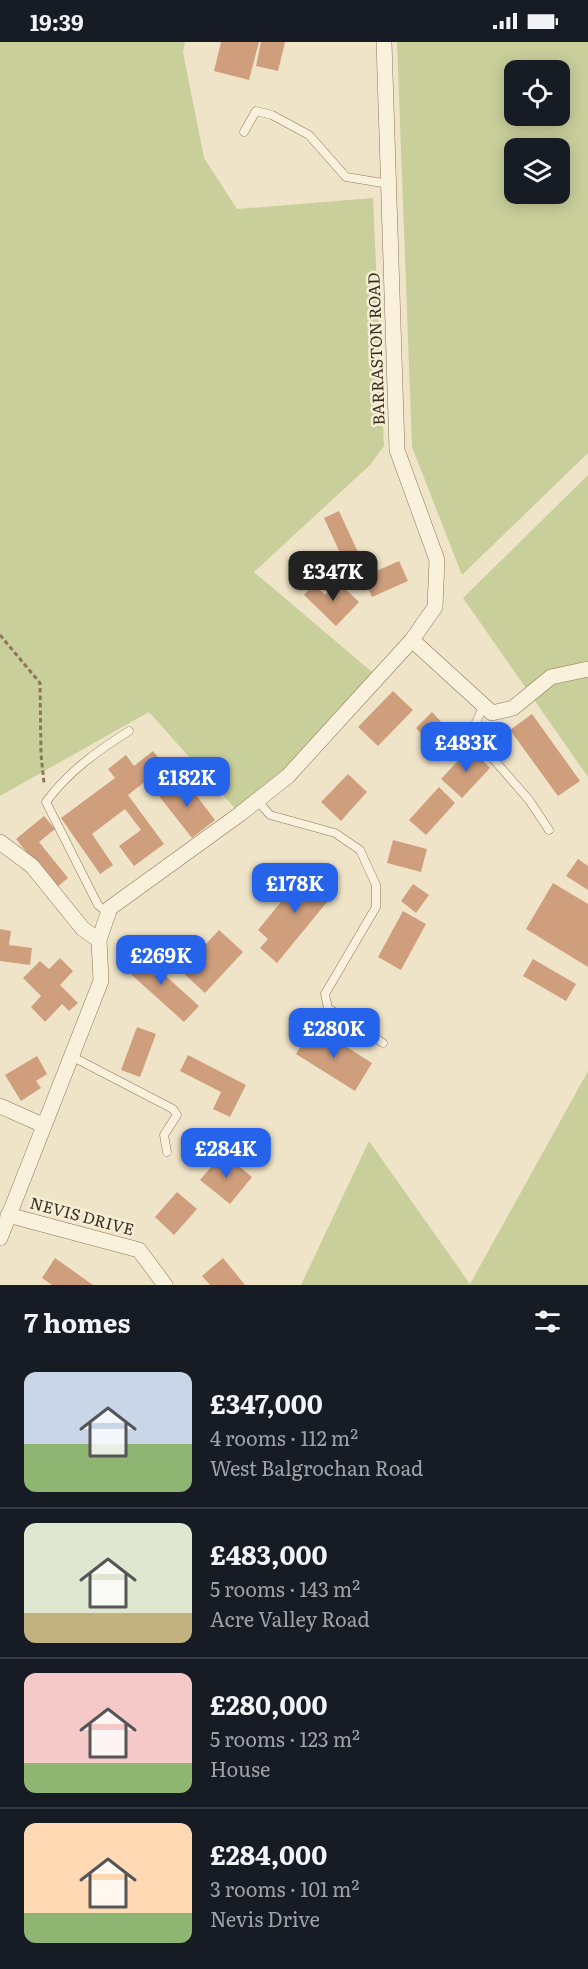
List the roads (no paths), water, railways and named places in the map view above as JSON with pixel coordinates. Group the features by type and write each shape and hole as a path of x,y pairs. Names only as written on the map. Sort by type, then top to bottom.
{"street":[{"name":"BARRASTON ROAD","path":"108,913 110,909 288,776 412,640 435,607 437,560 397,450 384,42"},
{"path":"412,640 492,713 513,708 551,676 588,669"},
{"path":"0,842 32,866 83,929 99,940"},
{"path":"0,1238 101,981 99,940 108,913"},
{"path":"0,1106 43,1125"},
{"name":"NEVIS DRIVE","path":"8,1215 139,1250 165,1285"}],"lane":[{"path":"244,132 256,111 272,115 309,135 346,177 389,184"},
{"path":"484,705 473,729 481,745 529,800 549,830"},
{"path":"108,913 98,904 46,802 59,785 93,754 129,731"},
{"path":"257,801 270,815 335,833 360,850 376,885 376,907 326,994 328,1008 383,1043"},
{"path":"71,1056 173,1109 177,1115 164,1136 167,1152"}]}
